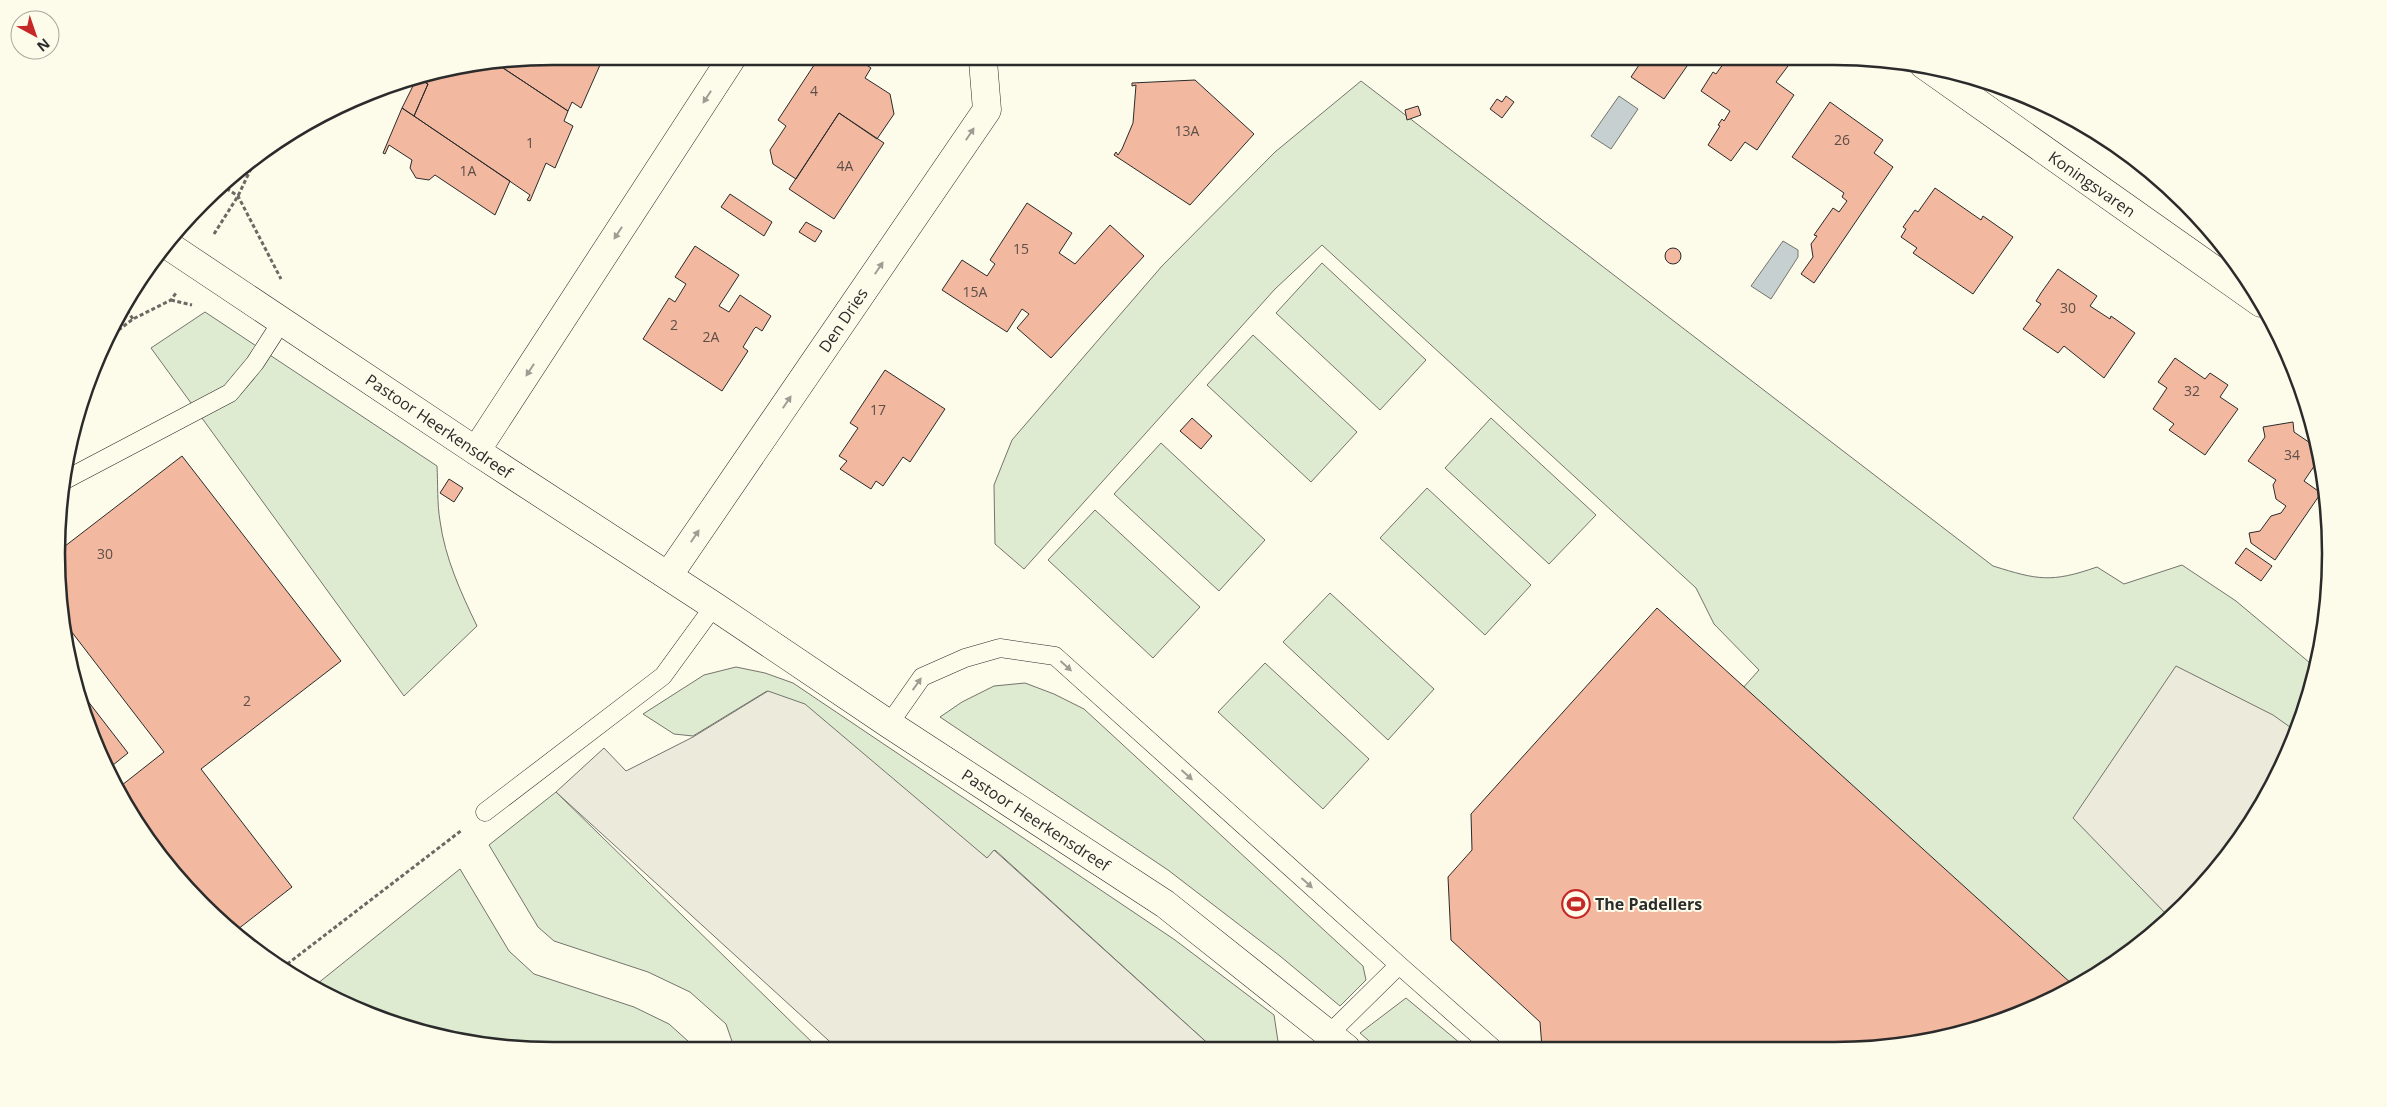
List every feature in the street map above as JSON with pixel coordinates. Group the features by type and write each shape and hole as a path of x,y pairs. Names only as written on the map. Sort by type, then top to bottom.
{"street":[{"path":"476,451 728,65"},
{"name":"Den Dries","path":"668,576 987,110 983,65"},
{"name":"Koningsvaren","path":"1941,77 2247,293"},
{"name":"Pastoor Heerkensdreef","path":"172,248 476,451 714,606 889,724 1165,904 1338,1041"}],"lane":[{"path":"71,477 230,393 255,363 282,321"},
{"path":"485,812 663,676 714,606"},
{"path":"889,724 922,676 966,658 1000,648 1055,656 1486,1042"},
{"path":"1338,1041 1398,965"}],"path":[{"path":"228,189 238,196 282,281"},
{"path":"128,312 134,319"},
{"path":"288,964 485,812"}],"green space":[{"path":"1361,81 1993,566 2045,578 2068,576 2097,567 2124,584 2182,565 2236,601 2310,663 2296,711 2285,740 2272,770 2240,825 2201,876 2156,921 2105,960 2065,984 1742,689 1759,670 1714,624 1696,588 1322,245 1275,289 1024,569 995,544 994,485 1012,440 1162,266 1275,152"},
{"path":"1322,263 1426,360 1380,410 1276,313"},
{"path":"205,312 437,466 442,535 460,588 477,626 404,696 151,348"},
{"path":"1253,335 1357,432 1311,482 1207,385"},
{"path":"1491,418 1596,515 1549,564 1445,468"},
{"path":"1161,443 1265,540 1219,591 1114,494"},
{"path":"1427,488 1531,585 1485,635 1380,538"},
{"path":"1095,510 1200,607 1153,658 1048,560"},
{"path":"1330,593 1434,689 1388,740 1283,642"},
{"path":"1265,663 1369,759 1323,809 1218,712"},
{"path":"736,667 765,673 793,683 1175,940 1274,1015 1278,1042 1206,1042 995,850 987,858 767,691 693,736 674,734 643,714 704,675"},
{"path":"1025,683 1054,694 1084,709 1363,966 1366,980 1340,1006 1280,956 1168,870 940,717 962,702 994,686"},
{"path":"556,792 812,1042 732,1042 726,1024 690,992 648,972 554,941 538,927 489,845"},
{"path":"460,869 509,951 534,974 634,1007 669,1024 689,1042 522,1041 458,1033 396,1016 337,992 319,982"},
{"path":"1406,998 1459,1042 1370,1042 1360,1033"}],"shaded area":[{"path":"1619,96 1638,109 1611,149 1591,136"},
{"path":"1783,241 1798,250 1798,257 1771,299 1751,286"},
{"path":"2176,666 2273,715 2290,727 2272,770 2240,825 2201,876 2165,913 2073,818"},
{"path":"768,691 805,704 987,858 994,850 1206,1042 830,1042 556,792 604,748 626,771 693,737"}],"building":[{"path":"600,65 581,108 572,102 568,111 503,68"},
{"path":"814,65 866,65 871,68 865,78 890,94 894,114 877,139 839,113 796,179 773,164 770,150 786,126 778,120"},
{"path":"1639,65 1688,65 1664,99 1631,77"},
{"path":"1722,65 1787,65 1788,66 1776,82 1794,95 1757,150 1745,142 1731,161 1708,145 1720,126 1718,125 1722,119 1724,121 1730,111 1701,91 1713,72 1716,74"},
{"path":"503,68 568,111 564,121 573,126 555,168 546,163 530,201 527,200 530,195 414,116 428,84 425,83 458,74"},
{"path":"1195,80 1254,134 1190,205 1114,155 1116,152 1118,155 1122,149 1133,123 1136,85 1132,86 1132,83"},
{"path":"425,83 428,84 414,116 402,108 413,86"},
{"path":"1506,96 1514,102 1502,118 1490,109 1497,99 1502,102"},
{"path":"1830,102 1883,140 1874,153 1893,167 1814,283 1801,274 1813,257 1811,244 1817,236 1814,235 1833,208 1839,212 1847,201 1842,197 1844,193 1792,157"},
{"path":"1418,106 1421,115 1407,120 1405,110"},
{"path":"402,108 510,181 495,215 435,175 429,180 416,178 410,168 412,160 389,145 385,154 383,153"},
{"path":"839,113 884,143 834,219 789,189"},
{"path":"1935,188 1981,220 1983,216 2013,237 1973,294 1913,253 1917,248 1901,237 1906,229 1903,227 1915,210 1918,212"},
{"path":"730,194 772,222 764,236 721,207"},
{"path":"1027,203 1072,233 1059,253 1075,264 1110,225 1144,256 1051,358 1017,328 1029,314 1022,309 1007,332 942,290 962,260 987,276 995,264 990,260"},
{"path":"806,222 822,231 815,242 799,232"},
{"path":"695,246 739,275 719,306 729,312 740,295 771,316 762,331 756,327 754,329 743,347 748,351 722,391 643,339 669,298 675,302 686,284 675,277"},
{"path":"1670,248 1676,248 1681,253 1679,262 1670,264 1665,259 1665,253"},
{"path":"2058,269 2097,296 2090,306 2110,319 2111,316 2135,333 2104,378 2064,346 2058,353 2023,329 2041,304 2036,301"},
{"path":"2175,358 2205,379 2210,373 2228,385 2220,397 2238,409 2205,455 2169,430 2174,424 2153,409 2167,388 2158,382"},
{"path":"885,370 945,409 910,462 903,457 883,486 876,481 871,489 840,469 847,461 839,456 858,428 850,423"},
{"path":"1192,418 1212,436 1201,449 1180,431"},
{"path":"2293,422 2294,432 2309,442 2313,458 2314,466 2304,481 2318,491 2319,496 2275,560 2251,543 2249,533 2260,531 2271,516 2281,513 2286,506 2276,499 2273,485 2276,480 2248,461 2265,437 2263,427"},
{"path":"182,456 341,661 201,769 292,887 240,928 186,876 147,825 123,784 164,752 71,631 66,585 65,546"},
{"path":"449,479 463,488 454,502 440,493"},
{"path":"2246,548 2272,566 2261,581 2235,563"},
{"path":"1657,608 2069,982 2050,992 1991,1016 1929,1033 1897,1038 1834,1042 1542,1042 1540,1022 1451,940 1448,877 1472,850 1471,814"},
{"path":"88,702 128,753 113,765"}],"place":[{"name":"The Padellers","path":"1576,904"}]}
